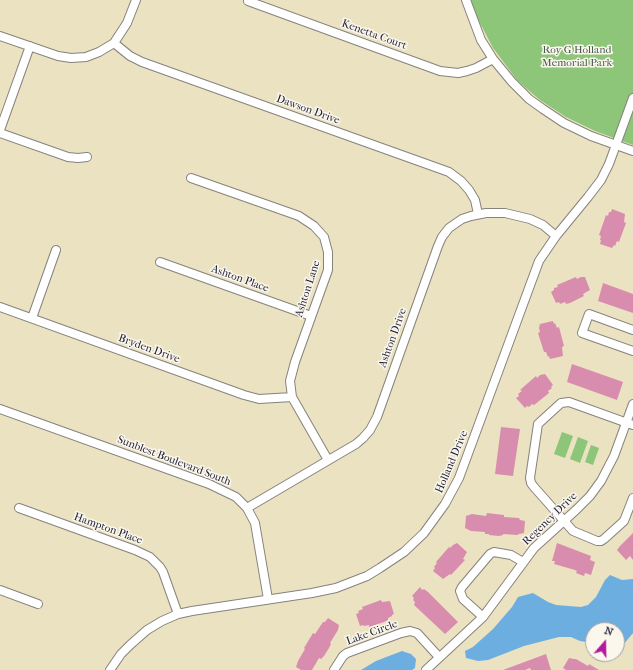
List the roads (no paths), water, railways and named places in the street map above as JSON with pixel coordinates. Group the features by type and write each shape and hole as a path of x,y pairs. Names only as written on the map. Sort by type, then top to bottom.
{"street":[{"path":"0,36 58,56 78,58 93,55 114,43 127,23 136,0"},
{"path":"466,0 481,40 492,59 512,82 543,109 578,130 633,151"},
{"name":"Kenetta Court","path":"248,1 445,72 458,73 467,71 492,59"},
{"name":"Dawson Drive","path":"114,43 130,56 142,62 449,172 458,178 469,190 475,200 478,214"},
{"path":"30,46 0,131 68,157 87,157"},
{"name":"Holland Drive","path":"110,670 121,654 143,633 153,626 178,614 268,599 322,592 336,588 367,576 392,561 413,544 446,504 459,478 536,268 556,236 596,186 605,172 633,98"},
{"name":"Ashton Lane","path":"191,178 299,216 308,221 324,237 327,245 329,263 292,370 290,381 292,397 328,460"},
{"name":"Ashton Drive","path":"248,508 360,441 373,424 442,237 449,228 458,221 467,217 478,214 501,212 520,215 538,223 556,236"},
{"path":"32,318 56,250"},
{"name":"Ashton Place","path":"160,262 311,316"},
{"name":"Bryden Drive","path":"0,307 244,395 259,399 292,397"},
{"path":"633,330 589,314 582,333 633,351"},
{"path":"630,424 565,402 561,403 538,424 530,478 531,483 573,531 601,541 624,521 633,498"},
{"name":"Regency Drive","path":"426,670 484,616 534,548 590,496 601,482 630,424 633,404"},
{"name":"Sunblest Boulevard South","path":"0,409 221,489 236,497 248,508 254,518 268,599"},
{"name":"Hampton Place","path":"19,508 135,550 150,557 163,572 178,614"},
{"path":"484,616 463,599 460,591 462,587 490,554 494,552 511,554 523,562"},
{"path":"0,590 38,604"},
{"name":"Lake Circle","path":"334,670 343,656 347,653 410,631 417,633 439,657"}],"water":[{"path":"610,575 622,580 633,579 633,633 625,643 625,622 585,622 585,642 571,637 559,637 524,646 488,660 478,661 466,658 465,651 473,647 493,629 512,607 518,597 533,593 556,605 581,607 588,605 596,597 605,580"},
{"path":"402,651 411,654 416,659 415,668 412,670 361,670 376,661"}],"park label":[{"name":"Roy G Holland Memorial Park","path":"577,56"}]}
